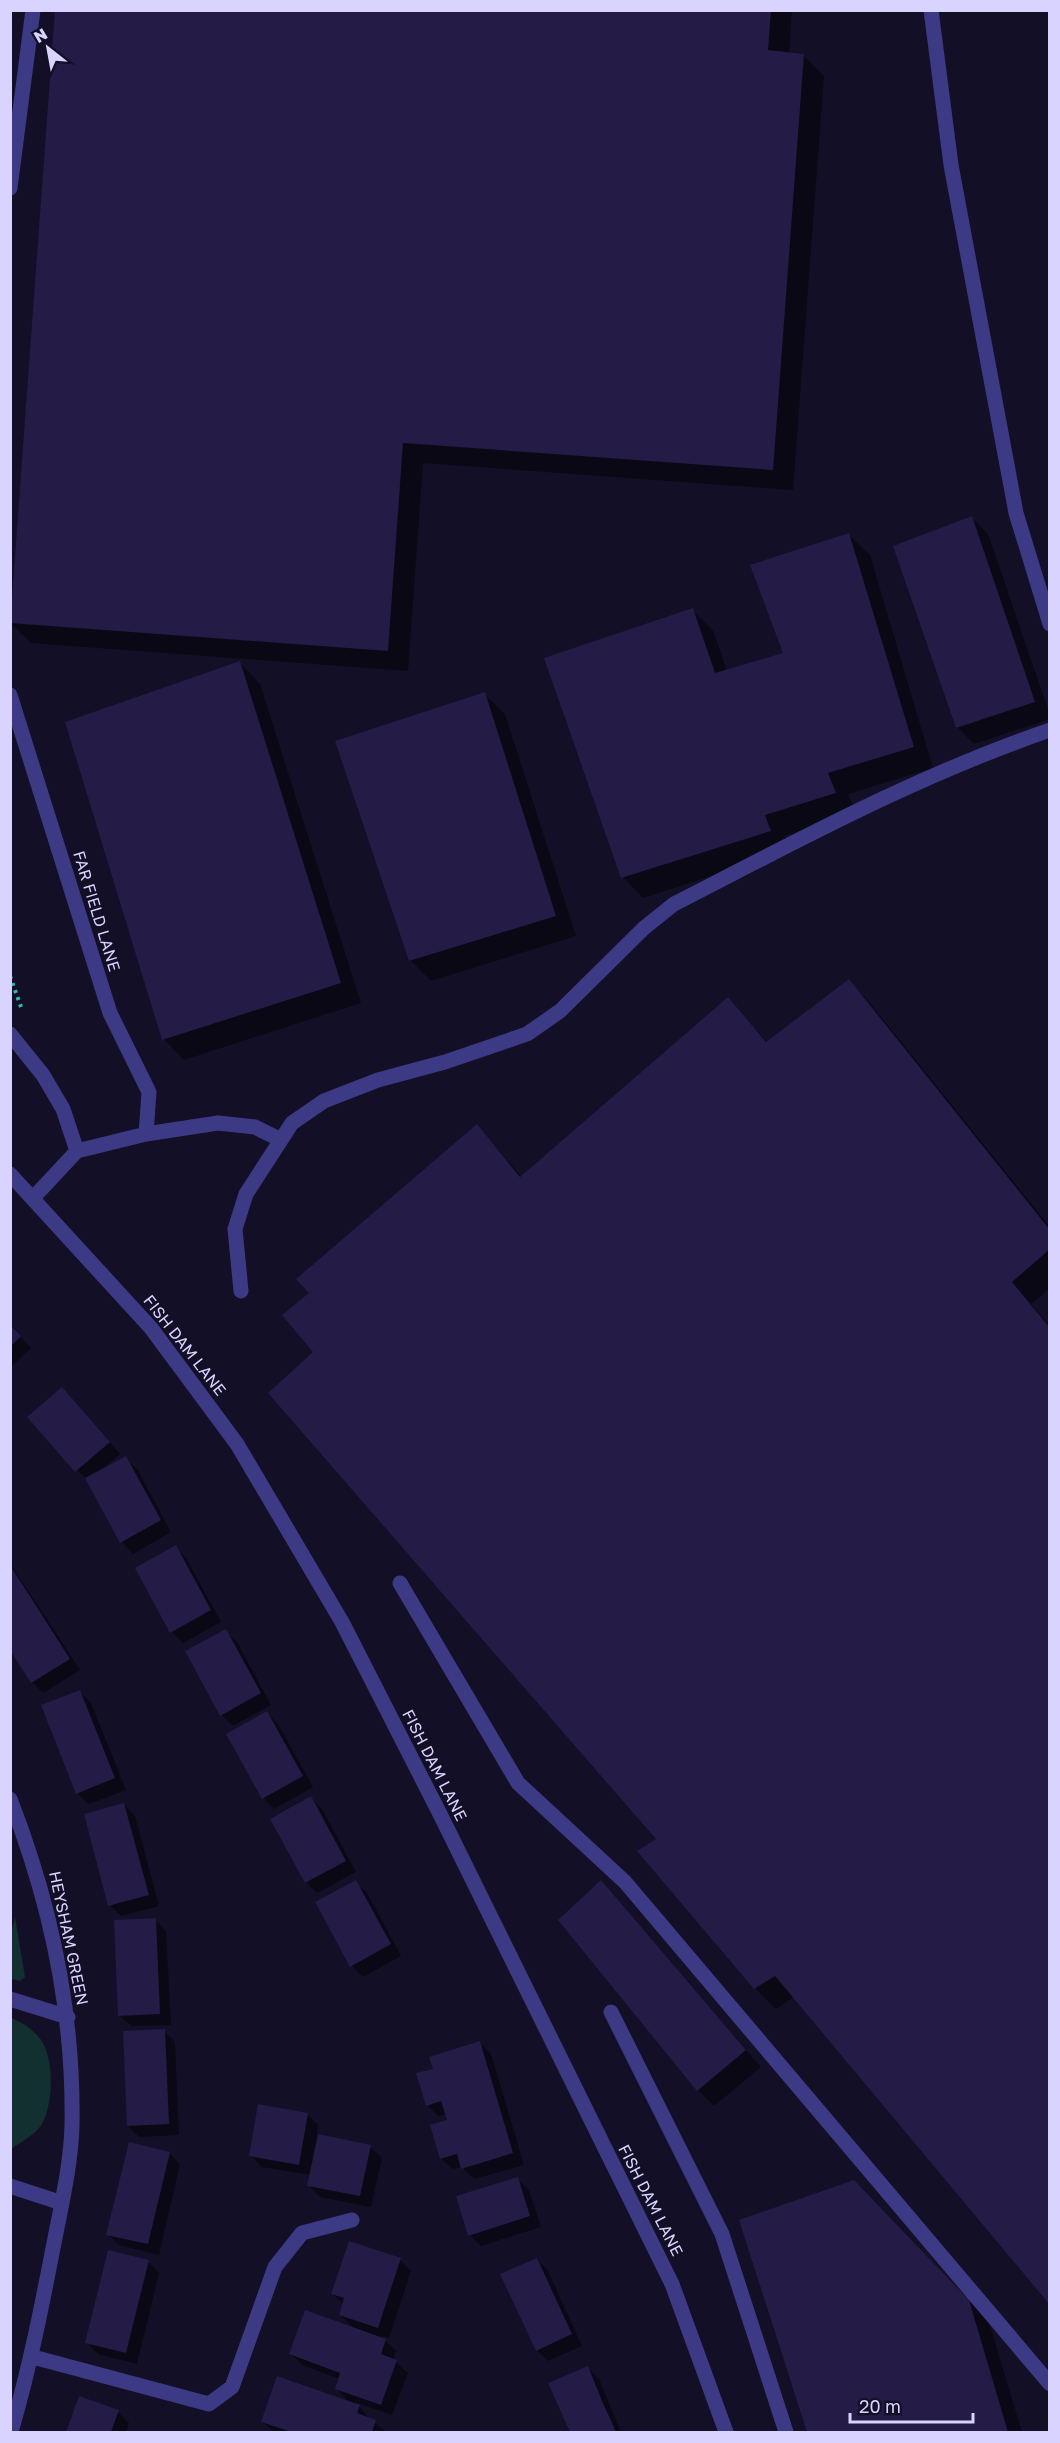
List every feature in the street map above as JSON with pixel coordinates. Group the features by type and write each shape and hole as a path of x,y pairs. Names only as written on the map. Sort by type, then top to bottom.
{"street":[{"path":"10,188 33,10"},
{"path":"931,10 951,165 1016,513 1050,624"},
{"name":"FAR FIELD LANE","path":"10,695 110,1012 149,1092 146,1134"},
{"path":"241,1291 235,1228 246,1194 292,1123 324,1101 378,1080 445,1062 527,1034 560,1011 644,928 674,904 901,789 978,754 1050,730"},
{"path":"10,1034 43,1075 63,1109 77,1151"},
{"path":"34,1197 77,1151 146,1134 218,1123 255,1126 281,1140"},
{"name":"FISH DAM LANE","path":"10,1174 34,1197 151,1328 237,1444 342,1622 441,1816 672,2284 726,2433"},
{"path":"400,1583 518,1782 625,1882 1050,2384"},
{"name":"HEYSHAM GREEN","path":"10,1799 32,1855 52,1929 68,2017 72,2127 62,2203 33,2357 10,2433"},
{"name":"HEYSHAM GREEN","path":"10,1999 68,2017"},
{"path":"611,2012 722,2234 786,2433"},
{"path":"10,2186 62,2203"},
{"path":"33,2357 209,2404 232,2387 275,2267 295,2241 302,2233 352,2220"}],"green space":[{"path":"15,1917 25,1977 20,1981 11,1979 11,1933"},
{"path":"10,2017 29,2028 43,2043 47,2051 51,2082 49,2104 41,2126 11,2149"}],"building":[{"path":"55,10 771,10 768,50 804,54 773,470 403,443 388,651 10,623"},
{"path":"972,516 1035,702 956,728 893,546"},
{"path":"849,533 914,747 828,773 836,793 765,815 771,831 621,878 544,658 693,608 715,673 783,653 750,565"},
{"path":"240,661 341,983 162,1040 65,722"},
{"path":"485,692 556,916 409,961 335,741"},
{"path":"849,979 1050,1230 1050,1249 1012,1282 1050,1328 1050,2305 775,1976 754,1989 637,1851 656,1839 268,1393 313,1352 282,1315 309,1293 296,1279 477,1124 520,1177 728,997 766,1042"},
{"path":"10,1325 21,1336 10,1347"},
{"path":"62,1387 110,1442 75,1472 27,1417"},
{"path":"126,1456 161,1520 120,1543 85,1478"},
{"path":"176,1545 211,1610 170,1633 135,1568"},
{"path":"10,1565 70,1659 31,1683 10,1650"},
{"path":"226,1629 261,1693 220,1716 185,1651"},
{"path":"80,1690 115,1778 76,1794 41,1705"},
{"path":"267,1711 303,1776 262,1799 226,1734"},
{"path":"311,1796 346,1861 305,1883 270,1819"},
{"path":"124,1803 149,1895 108,1906 84,1814"},
{"path":"356,1880 391,1944 350,1967 315,1902"},
{"path":"601,1880 746,2050 697,2091 558,1920"},
{"path":"156,1918 160,2014 118,2016 114,1920"},
{"path":"165,2029 169,2124 127,2126 123,2031"},
{"path":"480,2041 513,2153 461,2169 457,2154 440,2159 430,2125 447,2120 441,2101 426,2106 416,2073 433,2069 429,2057"},
{"path":"258,2104 308,2113 299,2165 249,2156"},
{"path":"318,2134 371,2145 360,2196 307,2186"},
{"path":"129,2142 170,2152 148,2244 106,2235"},
{"path":"518,2177 530,2216 468,2236 456,2196"},
{"path":"854,2180 969,2300 1008,2432 807,2432 739,2220"},
{"path":"349,2241 401,2258 378,2328 339,2315 344,2298 331,2294"},
{"path":"108,2250 149,2260 126,2353 85,2343"},
{"path":"537,2258 572,2334 536,2351 500,2274"},
{"path":"305,2310 386,2339 381,2354 397,2360 381,2405 335,2389 340,2373 289,2354"},
{"path":"588,2366 616,2432 570,2432 548,2383"},
{"path":"277,2376 360,2405 357,2413 376,2420 372,2432 292,2432 261,2422"},
{"path":"79,2396 119,2410 111,2432 66,2432"}]}
